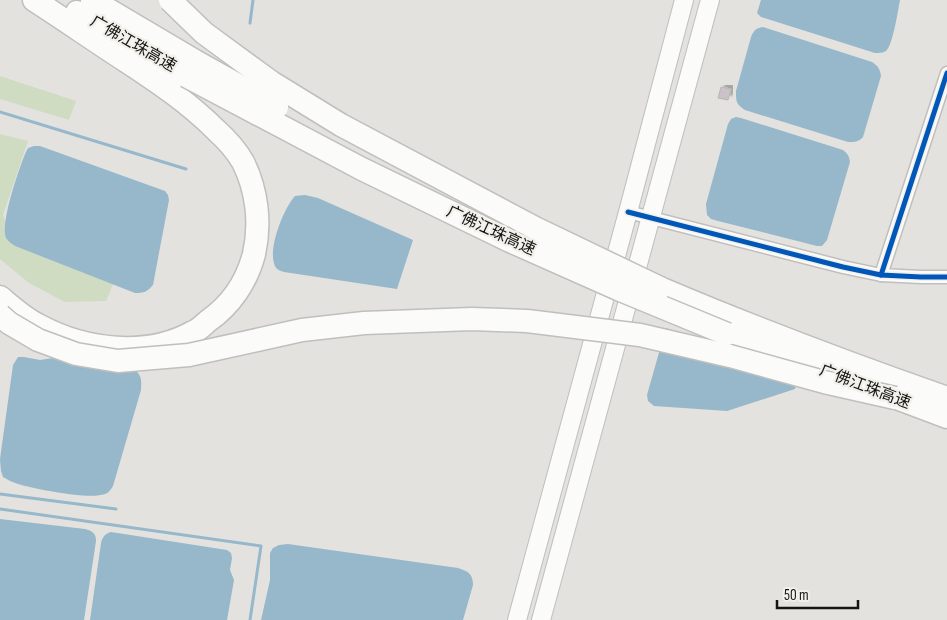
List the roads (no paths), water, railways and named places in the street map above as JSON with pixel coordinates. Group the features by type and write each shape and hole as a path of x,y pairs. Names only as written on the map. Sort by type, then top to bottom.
{"highway":[{"path":"0,297 18,312 40,326 65,337 83,342 119,348 145,347 171,342 194,332 216,316 237,294 251,267 258,239 258,214 253,187 242,161 225,138 200,113 185,76 34,0"},
{"name":"广佛江珠高速","path":"57,0 185,76 362,168 510,241 618,289 727,334 947,417"},
{"name":"广佛江珠高速","path":"92,0 185,76 278,108 504,220 660,288 734,319 947,398"},
{"path":"170,0 204,33 271,82 341,125 535,228 660,288"},
{"path":"0,315 9,323 38,340 76,354 118,361 189,355 302,330 364,323 472,319 527,321 640,335 894,398"}],"main road":[{"path":"517,620 684,0"},
{"path":"541,620 710,0"}],"street":[{"path":"881,275 947,73"},
{"path":"628,212 842,267 881,275 947,277"}],"water":[{"path":"761,0 900,0 889,47 885,52 875,53 761,17 757,13"},
{"path":"763,27 872,62 877,66 881,76 861,139 848,142 745,110 738,104 736,91 751,37 756,30"},
{"path":"736,117 843,150 849,157 850,162 827,240 822,246 718,221 711,219 707,215 706,204 728,124 731,119"},
{"path":"40,146 165,191 169,200 153,285 149,289 135,293 15,246 6,238 5,221 18,173 28,148"},
{"path":"305,195 318,198 413,240 397,289 284,272 276,268 273,250 278,229 286,210 295,196"},
{"path":"666,328 800,374 795,389 727,411 654,406 648,401 647,395"},
{"path":"66,356 130,366 139,374 141,379 141,390 113,486 105,494 87,496 37,489 8,480 3,477 1,471 0,459 13,365 18,357 40,360"},
{"path":"0,519 85,529 94,534 96,541 84,620 0,620"},
{"path":"111,532 227,550 231,553 230,570 234,580 227,620 90,620 101,543 104,536"},
{"path":"288,544 465,570 471,576 473,585 463,620 261,620 270,580 270,553 273,548 279,545"}],"waterway":[{"path":"250,23 253,0"},
{"path":"0,112 186,169"},
{"path":"0,494 116,509"},
{"path":"0,509 261,546 250,620"}]}
